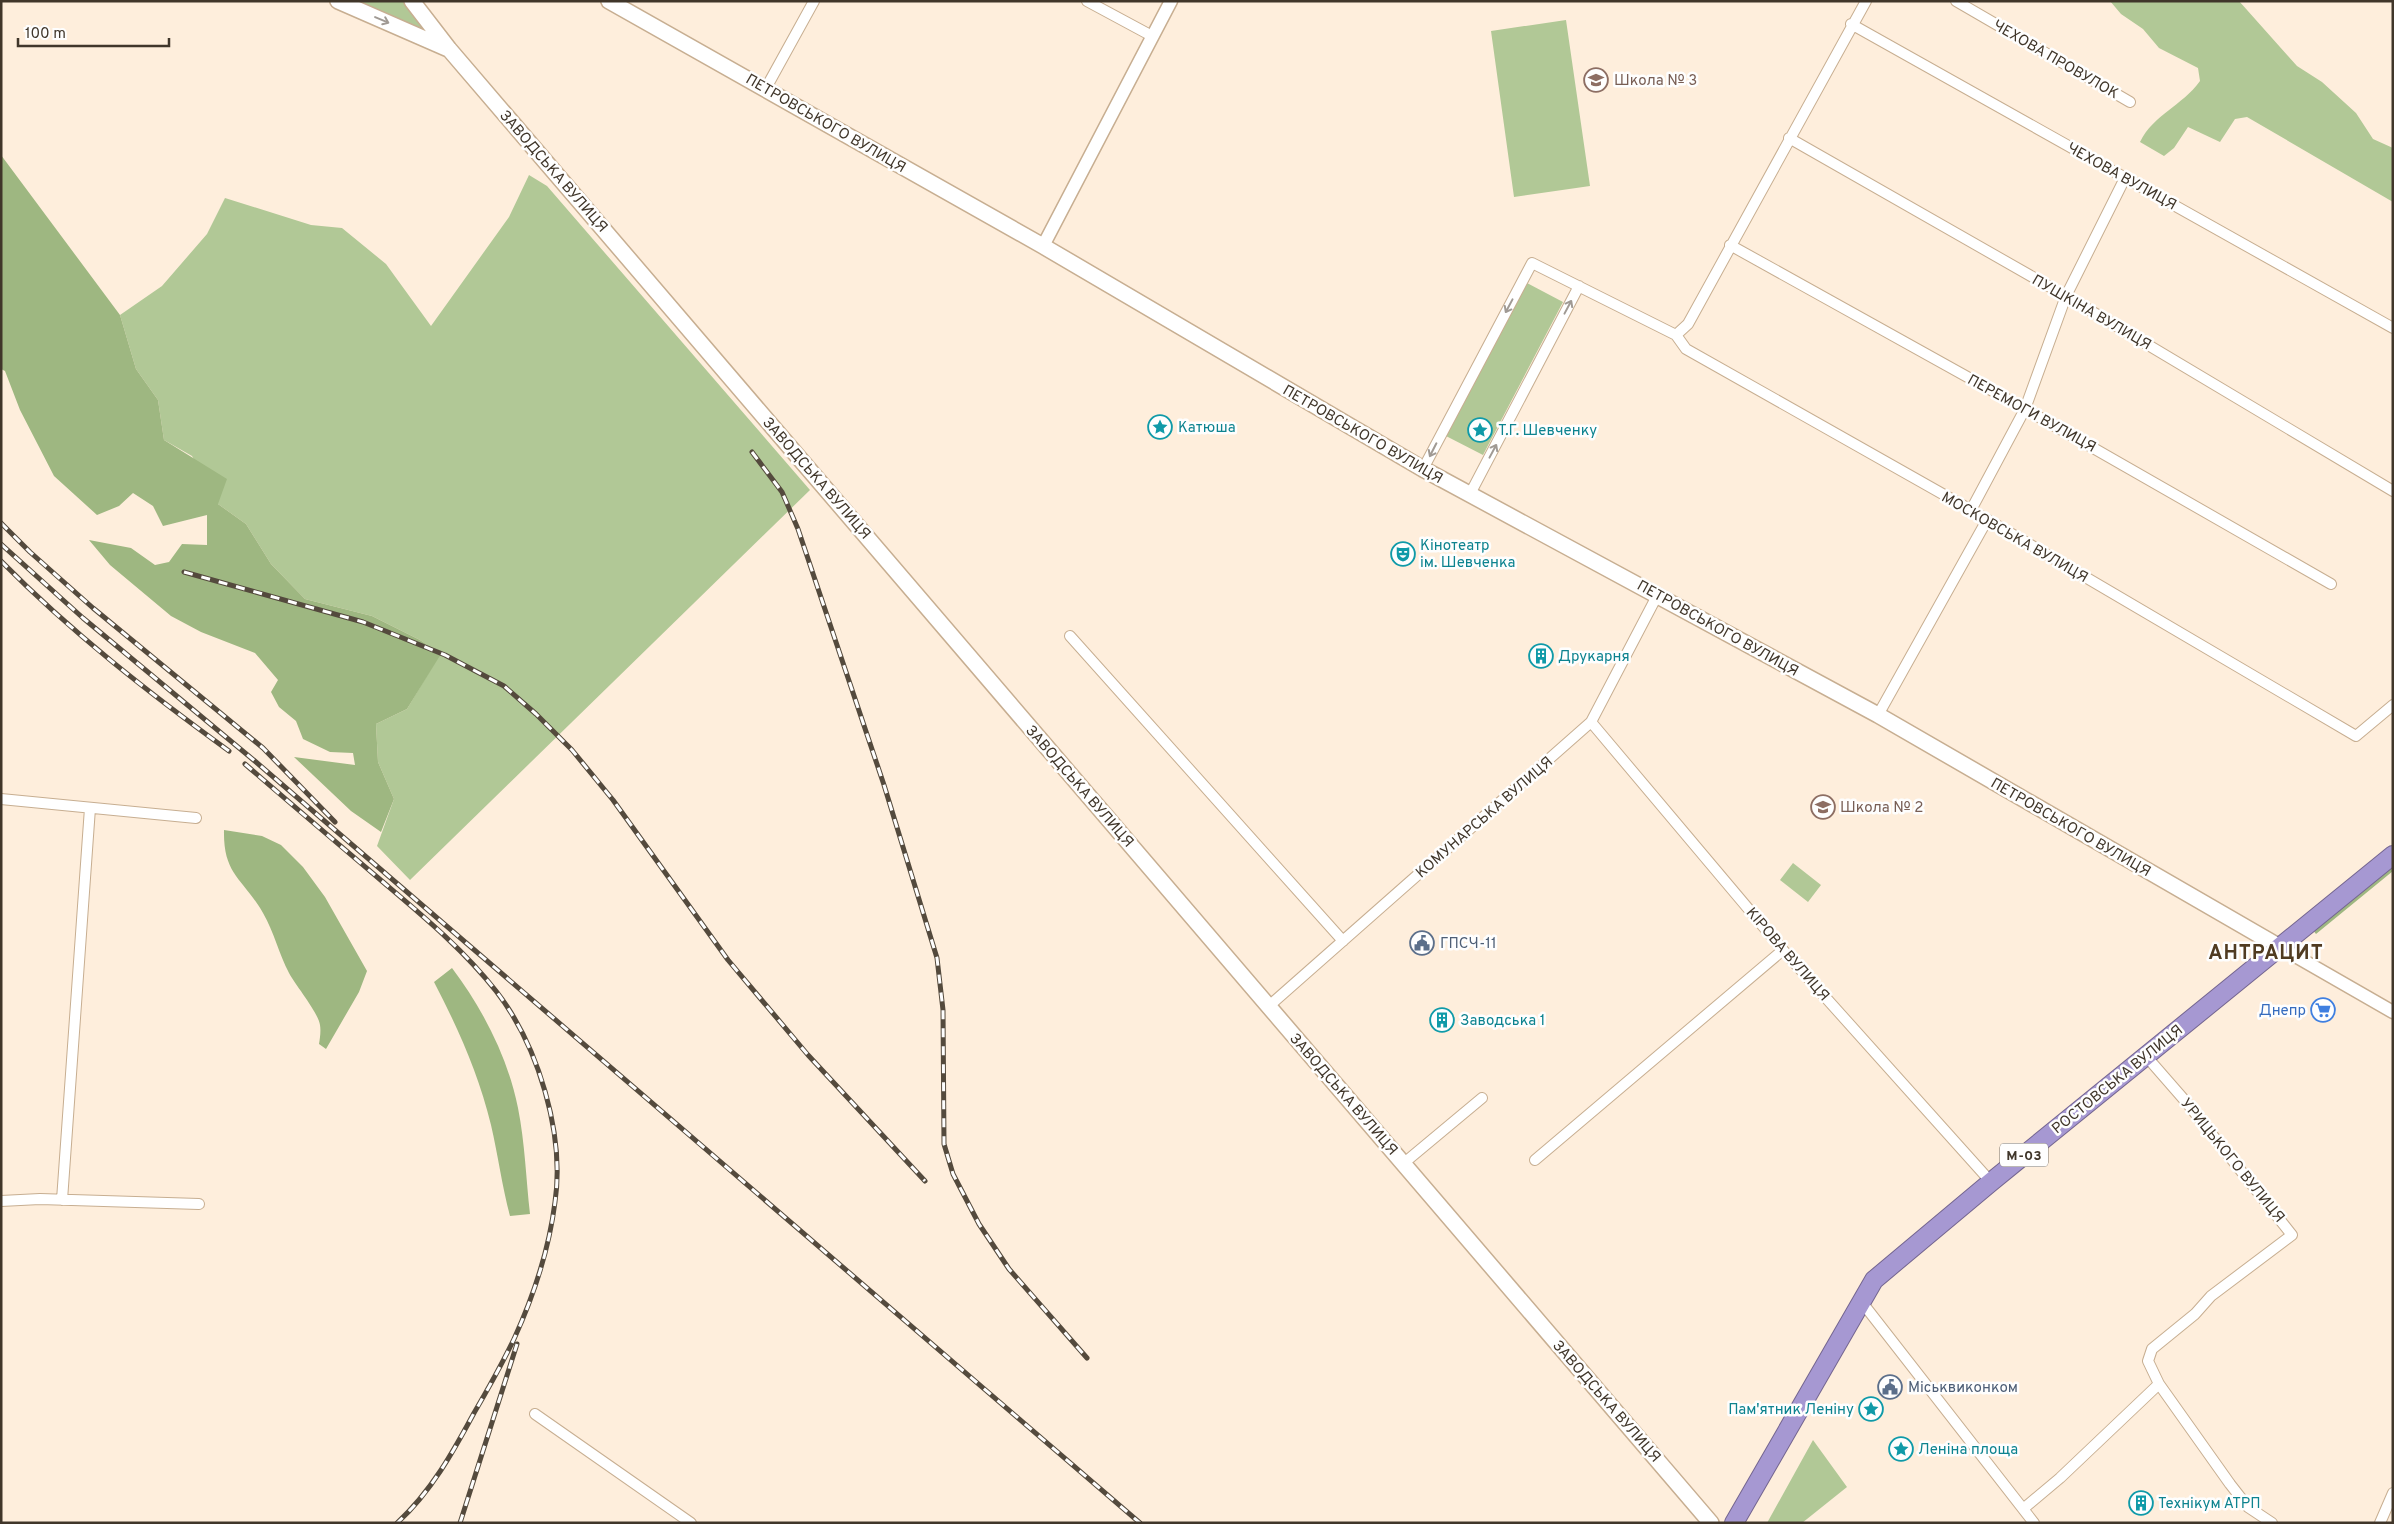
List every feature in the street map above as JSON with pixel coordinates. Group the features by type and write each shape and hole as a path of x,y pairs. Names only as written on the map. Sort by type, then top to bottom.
{"highway":[{"name":"РОСТОВСЬКА ВУЛИЦЯ","path":"1734,1523 1874,1280 2278,946 2393,854"}],"main road":[{"path":"338,1 450,49"},
{"name":"ЗАВОДСЬКА ВУЛИЦЯ","path":"412,1 450,49 1711,1523"},
{"name":"ПЕТРОВСЬКОГО ВУЛИЦЯ","path":"609,1 1043,246 1423,469 1658,594 1878,715 2278,946"}],"street":[{"path":"766,88 814,1"},
{"path":"1087,1 1152,36"},
{"path":"1043,246 1171,1"},
{"path":"1676,335 1688,324 1866,1"},
{"name":"ЧЕХОВА ПРОВУЛОК","path":"1956,1 2130,102"},
{"name":"ЧЕХОВА ВУЛИЦЯ","path":"1852,24 2393,328"},
{"name":"ПУШКІНА ВУЛИЦЯ","path":"1789,138 2066,296 2393,491"},
{"path":"1971,510 2025,408 2066,296 2125,178"},
{"name":"ПЕРЕМОГИ ВУЛИЦЯ","path":"1730,245 2025,408 2331,584"},
{"name":"МОСКОВСЬКА ВУЛИЦЯ","path":"1423,469 1532,263 1676,335 1686,349 1971,510 2356,736 2393,705"},
{"path":"1470,494 1579,286"},
{"path":"1878,715 1987,520"},
{"name":"КОМУНАРСЬКА ВУЛИЦЯ","path":"1269,1006 1591,722 1658,594"},
{"path":"1070,636 1343,941"},
{"name":"КІРОВА ВУЛИЦЯ","path":"1591,722 1783,950 1991,1182"},
{"path":"1,799 196,818"},
{"path":"62,1200 90,808"},
{"name":"ПЕТРОВСЬКОГО ВУЛИЦЯ","path":"2278,946 2393,1012"},
{"path":"1535,1160 1783,950"},
{"name":"УРИЦЬКОГО ВУЛИЦЯ","path":"2146,1056 2188,1103 2292,1234 2211,1296 2195,1314 2152,1349 2148,1361 2159,1384"},
{"path":"1404,1163 1482,1098"},
{"path":"1,1201 62,1200 199,1204"},
{"path":"1862,1301 2034,1523"},
{"path":"2023,1509 2060,1478 2159,1384 2248,1507 2272,1523"},
{"path":"534,1414 691,1523"},
{"path":"2380,1523 2393,1493"}],"green space":[{"path":"351,1 405,1 433,37"},
{"path":"2110,1 2239,1 2297,66 2322,82 2356,113 2373,139 2393,148 2393,202 2247,117 2235,119 2220,142 2188,127 2174,148 2164,156 2140,142 2146,132 2160,117 2193,90 2200,81 2198,68 2159,48 2143,29 2121,14"},
{"path":"1566,20 1590,186 1514,197 1491,31"},
{"path":"1,155 120,315 136,369 158,400 164,440 227,479 218,504 246,524 271,564 305,599 372,616 420,640 441,654 407,709 376,724 378,762 394,799 381,832 351,811 294,757 355,765 353,753 330,752 303,739 296,721 279,707 271,692 278,680 255,653 201,632 171,616 110,565 89,540 131,548 155,565 169,562 182,544 207,545 207,515 163,526 153,506 133,493 119,506 97,515 54,476 20,410 5,371 1,369"},
{"path":"529,175 547,186 810,490 410,880 377,846 394,799 378,762 376,724 407,709 440,654 420,640 372,616 305,599 271,564 246,524 218,504 192,456 164,440 158,400 136,369 120,315 162,286 207,234 225,198 311,225 342,228 386,264 431,326 509,217"},
{"path":"1527,283 1563,302 1483,455 1446,436"},
{"path":"224,830 262,836 281,845 303,867 325,897 367,971 359,992 326,1049 319,1044 320,1025 318,1020 289,973 267,920 256,901 231,867 227,857"},
{"path":"1793,863 1821,885 1808,902 1780,880"},
{"path":"2393,864 2393,871 2316,934 2312,929"},
{"path":"452,968 484,1017 501,1053 514,1089 524,1148 530,1214 510,1216 486,1106 459,1034 434,982"},
{"path":"1813,1440 1847,1487 1802,1523 1767,1523"}],"railway":[{"path":"752,452 782,492 798,529 884,785 937,958 943,1010 944,1144 953,1174 979,1224 1009,1269 1087,1358"},
{"path":"1,523 30,552 93,608 263,748 335,822"},
{"path":"1,544 83,618 256,762 1140,1523"},
{"path":"1,561 111,661 229,751"},
{"path":"184,572 363,622 445,655 504,686 536,714 572,750 613,800 728,960 808,1055 925,1181"},
{"path":"245,764 428,921 457,947 484,976 511,1013 524,1037 536,1064 552,1120 556,1148 557,1176 555,1202 545,1255 528,1306 505,1358 449,1457 431,1485 397,1523"},
{"path":"460,1523 517,1344"}],"place":[{"name":"Школа № 3","path":"1596,80"},
{"name":"Катюша","path":"1160,427"},
{"name":"Т.Г. Шевченку","path":"1480,430"},
{"name":"Кінотеатр ім. Шевченка","path":"1403,554"},
{"name":"Друкарня","path":"1541,656"},
{"name":"Школа № 2","path":"1823,807"},
{"name":"ГПСЧ-11","path":"1422,943"},
{"name":"Днепр","path":"2323,1010"},
{"name":"Заводська 1","path":"1442,1020"},
{"name":"Міськвиконком","path":"1890,1387"},
{"name":"Пам'ятник Леніну","path":"1871,1409"},
{"name":"Леніна площа","path":"1901,1449"},
{"name":"Технікум АТРП","path":"2141,1503"}],"district":[{"name":"АНТРАЦИТ","path":"2266,952"}]}
